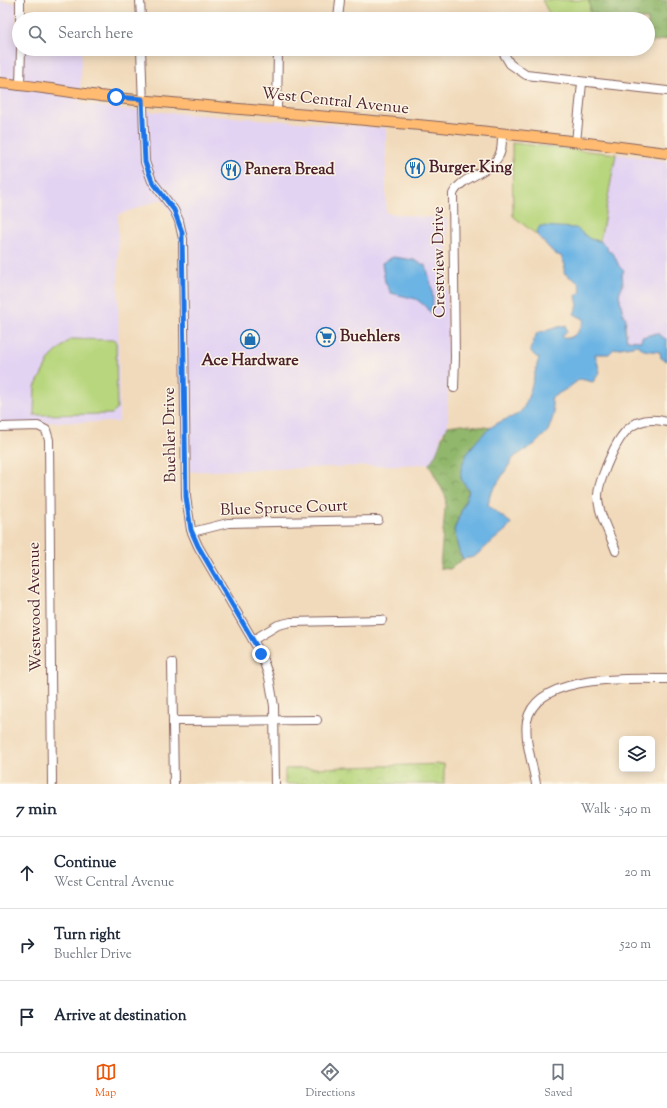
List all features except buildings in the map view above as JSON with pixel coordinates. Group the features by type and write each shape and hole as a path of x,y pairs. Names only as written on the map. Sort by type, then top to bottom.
{"main road":[{"name":"West Central Avenue","path":"0,83 20,84 142,99 502,134 667,153"}],"street":[{"path":"20,0 20,12"},
{"path":"140,0 141,12"},
{"path":"339,12 340,0"},
{"path":"20,84 21,56"},
{"name":"Buehler Drive","path":"141,56 145,162 152,181 174,210 179,221 183,239 186,497 192,532 205,561 263,658 273,695 275,784"},
{"path":"277,111 278,56"},
{"path":"505,56 510,64 526,75 667,91"},
{"path":"576,142 582,82"},
{"name":"Crestview Drive","path":"454,388 453,194 460,185 496,161 501,150 502,134"},
{"path":"616,551 598,500 601,480 619,439 629,427 646,420 667,422"},
{"name":"Westwood Avenue","path":"0,427 38,426 46,430 49,445 52,784"},
{"name":"Blue Spruce Court","path":"192,532 228,523 378,520"},
{"path":"253,640 278,625 291,622 382,620"},
{"path":"172,663 174,784"},
{"path":"536,784 527,726 530,712 538,700 554,691 588,682 667,679"},
{"path":"173,722 317,720"}],"shaded area":[{"path":"0,1 16,3 16,12 12,12 12,56 82,56 80,103 117,109 386,128 386,213 447,219 448,426 441,435 437,455 429,464 183,472 180,239 175,219 162,199 118,215 119,422 0,423"},
{"path":"616,154 667,161 667,340 657,333 641,341 627,340 626,318 623,314 619,294 623,284 622,274 613,253 608,251 606,246 600,241"}],"green space":[{"path":"542,0 589,0 590,12 548,12"},
{"path":"589,0 667,0 667,39 655,42 655,12 590,12"},
{"path":"512,143 616,154 600,241 590,239 581,233 537,231 537,235 513,216"},
{"path":"70,339 116,340 117,409 112,414 34,415 35,387 50,358"},
{"path":"462,424 491,428 471,447 461,478 469,491 454,530 458,549 463,559 450,569 440,568 446,497 429,464 435,455 448,426"},
{"path":"444,764 444,784 285,784 285,769"}],"water":[{"path":"540,226 576,228 590,239 600,241 606,246 608,251 613,253 619,266 624,271 622,274 623,284 619,294 623,314 626,318 625,328 627,340 641,341 642,337 657,333 667,340 667,361 661,358 660,352 644,350 638,345 614,349 609,354 595,354 600,372 593,382 580,379 551,398 554,414 548,431 535,444 514,457 490,495 488,506 511,523 508,528 474,557 463,559 458,549 454,530 469,491 461,478 463,462 467,454 487,431 500,422 517,415 524,407 539,358 530,350 537,333 566,325 567,332 562,335 563,338 571,337 577,333 584,319 574,314 578,306 576,296 581,292 579,283 564,273 565,265 561,256 555,254 537,235 537,231"},
{"path":"393,257 414,260 426,266 433,295 431,313 416,299 391,293 385,282 382,263"}],"place":[{"name":"Burger King","path":"415,168"},
{"name":"Panera Bread","path":"231,170"},
{"name":"Buehlers","path":"326,337"},
{"name":"Ace Hardware","path":"250,339"}],"route":[{"path":"116,97 142,99 143,153 147,170 152,181 174,210 182,232 186,497 191,530 205,561 261,654"}]}
